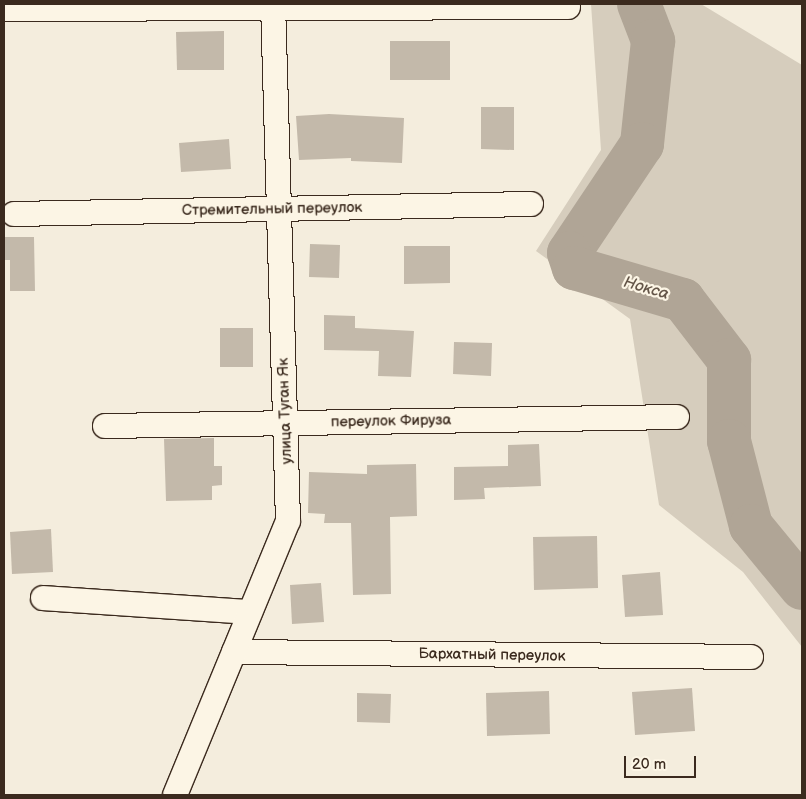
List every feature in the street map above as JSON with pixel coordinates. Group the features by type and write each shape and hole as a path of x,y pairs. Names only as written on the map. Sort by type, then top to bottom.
{"street":[{"path":"4,9 273,6 568,7"},
{"name":"улица Туган Як","path":"175,795 288,521 273,6"},
{"name":"Стремительный переулок","path":"14,214 531,204"},
{"name":"переулок Фируза","path":"105,426 677,417"},
{"path":"43,598 250,612"},
{"name":"Бархатный переулок","path":"234,652 751,657"}],"shaded area":[{"path":"591,4 701,4 802,65 802,647 743,572 659,505 630,319 536,251 601,150"}],"building":[{"path":"224,31 224,70 177,70 176,32"},
{"path":"390,41 450,41 450,80 390,80"},
{"path":"481,107 514,107 514,150 481,149"},
{"path":"329,114 404,118 402,163 351,161 351,158 299,160 296,116"},
{"path":"229,139 231,169 181,172 179,143"},
{"path":"4,237 34,237 35,291 10,291 10,260 4,260"},
{"path":"310,244 340,245 339,278 309,277"},
{"path":"404,246 450,246 450,283 404,284"},
{"path":"324,315 355,316 355,328 414,331 411,377 378,376 379,351 324,350"},
{"path":"220,328 253,328 253,367 220,367"},
{"path":"454,342 492,343 491,376 453,374"},
{"path":"214,438 214,466 222,466 222,485 212,486 212,500 166,501 164,439"},
{"path":"539,444 541,486 484,488 485,499 454,500 454,467 508,466 508,445"},
{"path":"416,464 417,516 390,517 391,594 353,595 351,523 324,523 325,514 308,513 309,472 367,474 367,465"},
{"path":"51,529 53,572 12,574 10,532"},
{"path":"597,536 598,588 534,590 533,537"},
{"path":"660,572 663,615 625,617 622,575"},
{"path":"321,583 324,622 292,624 290,585"},
{"path":"692,688 695,731 635,735 632,692"},
{"path":"549,691 550,734 487,736 486,693"},
{"path":"357,693 391,694 390,723 357,722"}],"waterway":[{"name":"Нокса","path":"639,4 653,41 642,144 569,253 574,268 683,300 729,360 729,441 751,526 802,588"}]}
